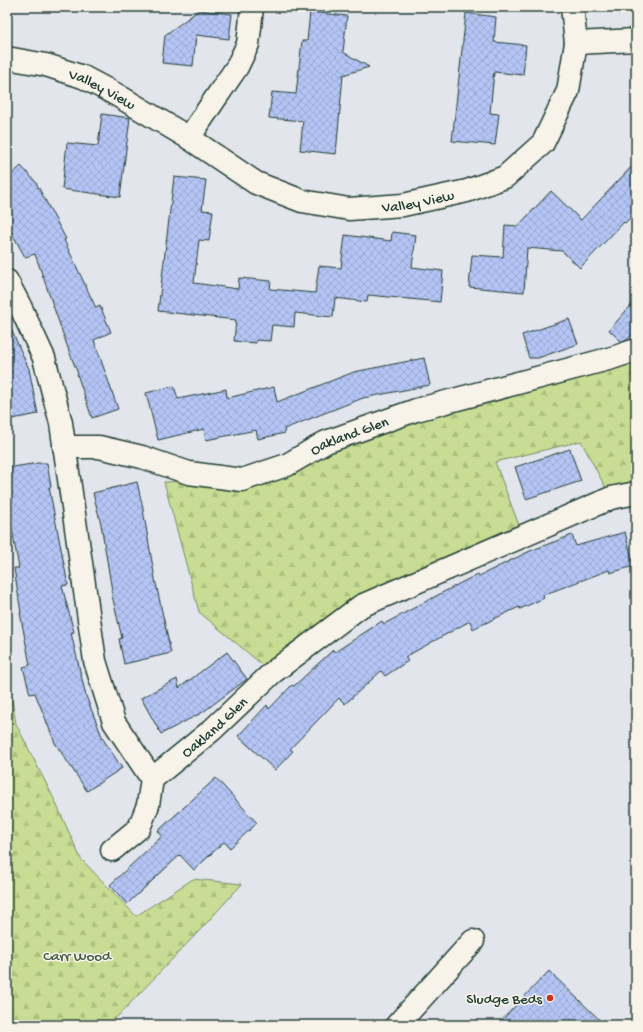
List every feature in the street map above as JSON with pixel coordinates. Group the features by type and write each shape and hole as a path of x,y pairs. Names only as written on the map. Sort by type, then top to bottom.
{"street":[{"path":"190,138 237,67 248,44 252,7"},
{"name":"Valley View","path":"7,58 46,65 83,77 117,95 190,138 256,183 302,201 349,209 403,205 467,191 505,177 543,142 568,91 576,43 572,7"},
{"path":"576,43 636,40"},
{"path":"7,281 44,358 61,423 95,661 114,722 152,779 148,805 139,828 112,850"},
{"name":"Oakland Glen","path":"64,447 99,447 142,457 189,473 242,480 287,465 326,442 416,410 612,358 636,350"},
{"name":"Oakland Glen","path":"152,779 212,730 272,673 361,606 612,498 636,493"},
{"path":"397,1025 473,941"}],"green space":[{"path":"636,350 636,493 611,498 581,441 495,462 523,536 361,606 272,673 199,612 164,482 242,480 326,442"},
{"name":"Carr Wood","path":"7,669 16,724 54,799 81,859 136,916 193,879 242,884 119,1015 106,1025 7,1025"}],"building":[{"path":"199,10 232,14 229,39 196,35 193,66 162,63 165,35"},
{"path":"310,12 347,16 343,52 369,67 343,75 336,154 300,150 303,121 269,118 272,92 296,94 302,41 307,41"},
{"path":"466,13 496,17 494,42 526,45 523,75 494,72 490,113 499,114 495,145 452,141"},
{"path":"102,114 130,118 120,197 62,189 67,143 98,146"},
{"path":"636,162 636,212 625,223 624,222 580,268 562,251 527,248 524,292 469,287 472,255 503,257 505,225 518,226 551,191 581,220"},
{"path":"21,166 35,181 66,239 64,240 96,308 100,306 111,332 94,340 118,409 92,418 78,374 35,254 25,257 7,224 7,179"},
{"path":"174,177 206,180 202,210 213,211 209,241 199,240 194,283 238,289 239,278 271,281 270,289 315,293 319,266 341,268 345,235 391,241 392,232 416,235 412,267 443,271 440,302 368,295 367,302 335,298 333,317 295,313 294,327 272,325 270,341 256,340 256,343 234,341 236,320 158,311"},
{"path":"636,300 636,330 627,340 622,342 609,330"},
{"path":"569,319 578,344 538,358 529,358 522,335"},
{"path":"7,320 29,369 38,414 7,420"},
{"path":"424,358 430,385 363,398 284,429 285,433 258,439 256,430 206,440 204,429 158,440 146,393 174,386 178,399 226,389 227,398 274,387 277,402 354,372"},
{"path":"570,449 581,481 526,499 515,467"},
{"path":"47,463 51,487 49,487 68,585 62,586 74,632 71,633 86,696 103,739 122,768 87,791 55,743 35,693 30,694 23,667 30,665 20,613 14,568 19,568 7,502 7,468"},
{"path":"137,482 155,579 171,653 124,664 119,639 122,638 111,591 101,524 93,493"},
{"path":"625,532 634,566 610,573 609,570 543,595 544,598 520,609 519,607 473,629 470,621 405,657 408,661 385,676 381,671 345,704 339,698 290,749 293,751 275,770 238,736 267,705 269,709 292,685 294,686 333,650 335,652 382,621 384,624 478,574 479,576 530,551 572,535 576,546"},
{"path":"227,652 247,679 203,712 161,734 141,698 177,679 179,688"},
{"path":"216,778 257,823 230,848 224,842 194,870 180,855 127,904 110,885 162,836 158,831"},
{"name":"Sludge Beds","path":"549,971 605,1025 497,1025"}],"place":[{"name":"Sludge Beds","path":"550,998"}]}
